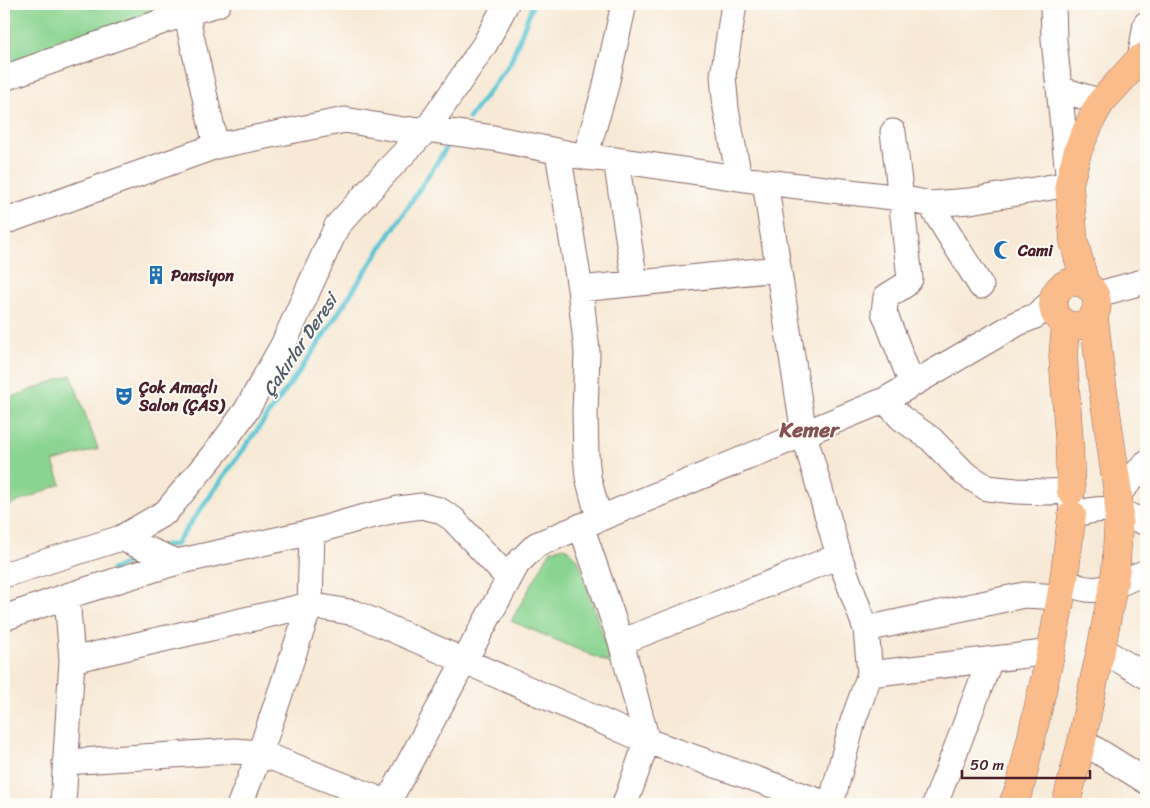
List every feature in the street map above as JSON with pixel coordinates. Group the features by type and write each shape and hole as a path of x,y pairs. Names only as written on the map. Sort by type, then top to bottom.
{"main road":[{"path":"1013,804 1020,787 1051,652 1062,588 1072,503 1063,356 1074,241 1069,184 1078,150 1092,116 1101,102 1143,58"},
{"path":"1066,804 1082,741 1113,587 1116,568 1119,502 1100,368 1069,305"}],"street":[{"path":"4,78 185,8 218,4"},
{"path":"4,575 121,538 166,512 246,411 283,345 337,226 427,129 485,44 506,4"},
{"path":"585,158 605,89 624,4"},
{"path":"734,4 723,76 726,109 739,177"},
{"path":"4,222 216,146 345,120 403,130 427,129 493,138 585,158 616,160 765,182 901,198 930,204 970,201 1069,184 1054,40 1053,4"},
{"path":"185,8 216,146"},
{"path":"1143,58 1146,24"},
{"path":"1059,89 1101,102"},
{"path":"893,132 910,279 906,286 886,297 884,312 912,384"},
{"path":"558,152 580,289 587,352 585,414 590,522 647,741 625,804"},
{"path":"616,160 635,282"},
{"path":"765,182 804,434 839,556 866,629 870,674 854,721 831,804"},
{"path":"930,204 981,286"},
{"path":"580,289 778,268"},
{"path":"65,762 234,750 260,753 388,804 508,579 517,564 536,545 885,400 1018,323 1146,280"},
{"path":"885,400 901,418 931,440 964,473 987,488 1002,491 1031,492 1090,510 1106,509 1119,502 1146,463"},
{"path":"1119,502 1146,523"},
{"path":"4,618 67,596 178,562 312,532 399,509 422,506 439,510 452,519 508,579"},
{"path":"240,804 260,753 310,605 312,532"},
{"path":"121,538 178,562"},
{"path":"621,642 839,556"},
{"path":"866,629 1062,588 1096,590 1113,587 1146,572"},
{"path":"63,804 72,660 67,596"},
{"path":"72,660 310,605 355,613 647,741 826,804"},
{"path":"1101,649 1146,676"},
{"path":"870,674 1051,652"},
{"path":"935,804 990,660"},
{"path":"1082,741 1146,781"}],"green space":[{"path":"4,4 167,4 168,6 4,67"},
{"path":"71,375 98,449 53,462 61,484 8,506 4,493 4,400"},
{"path":"565,547 578,559 612,664 511,621 551,550"}],"waterway":[{"name":"Çakırlar Deresi","path":"469,118 510,63 533,4"},
{"name":"Çakırlar Deresi","path":"165,545 175,545 310,356 451,141"},
{"name":"Çakırlar Deresi","path":"112,570 127,563"},
{"name":"Çakırlar Deresi","path":"4,601 60,585"}],"place":[{"name":"Cami","path":"1003,250"},
{"name":"Pansiyon","path":"156,275"},
{"name":"Çok Amaçlı Salon (ÇAS)","path":"124,396"}],"district":[{"name":"Kemer","path":"809,430"}]}
